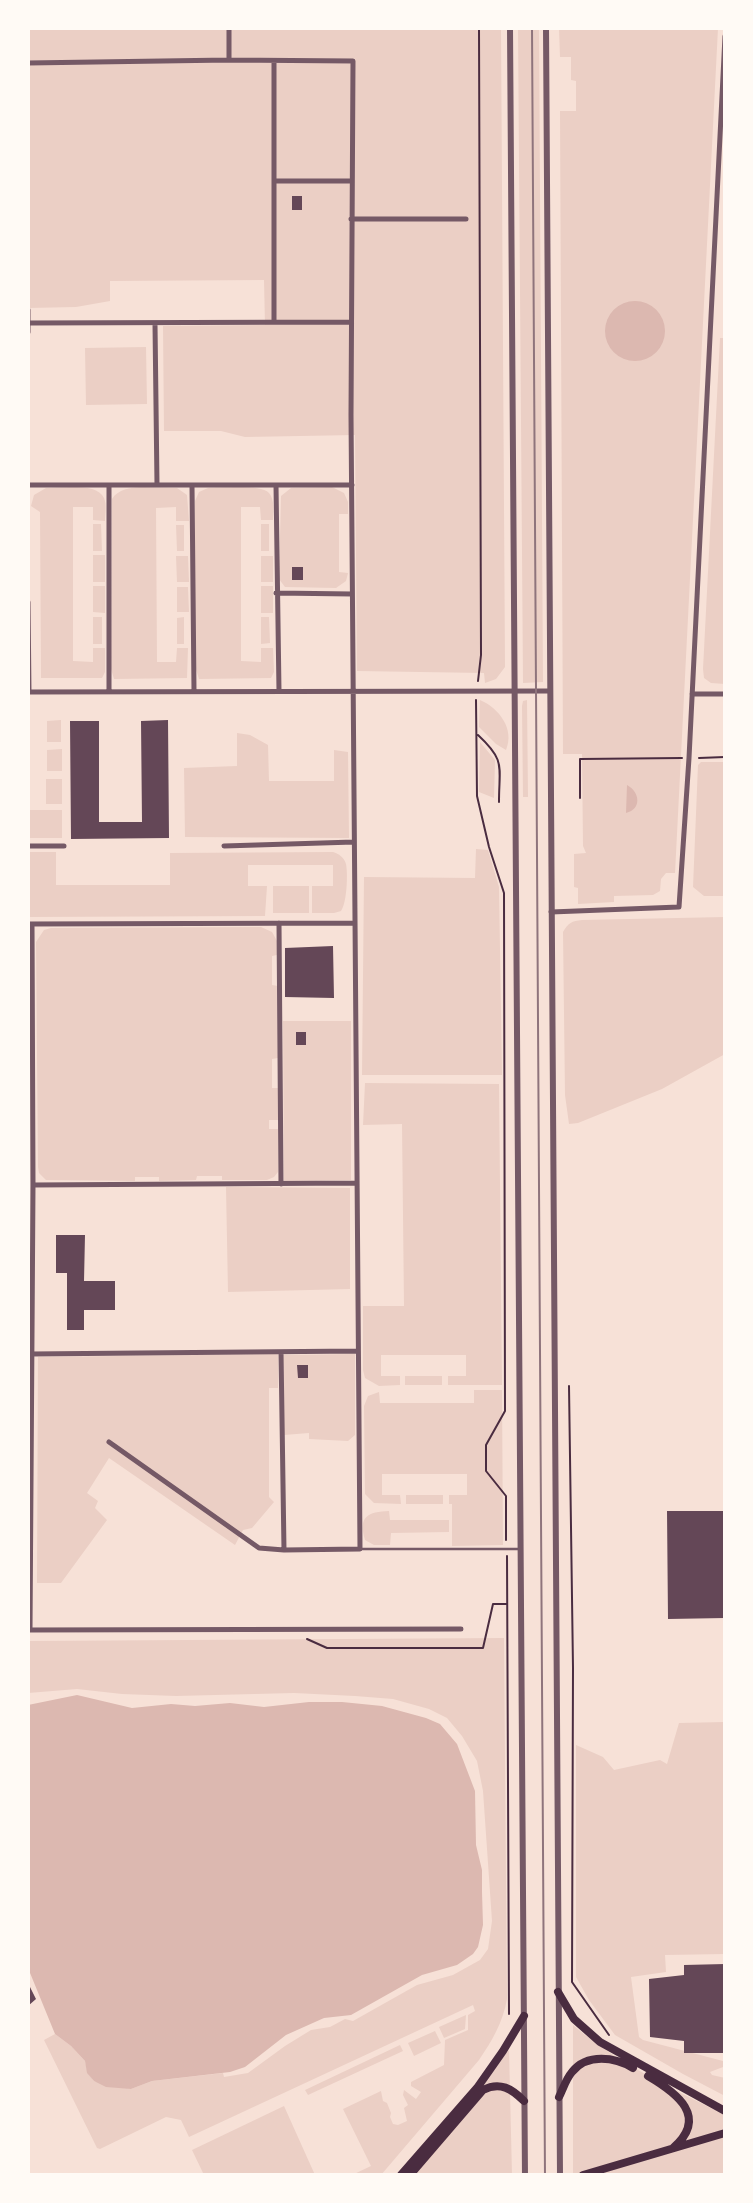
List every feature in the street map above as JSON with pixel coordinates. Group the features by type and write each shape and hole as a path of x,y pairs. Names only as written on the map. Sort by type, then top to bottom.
{"main road":[{"path":"558,1992 570,2015 600,2042 725,2111"},
{"path":"401,2175 477,2088 524,2016"},
{"path":"559,2097 572,2071 585,2062 598,2059 624,2062 665,2087 685,2106 689,2116 688,2129 684,2138 673,2148"},
{"path":"410,2175 483,2090 492,2086 505,2087 514,2091 524,2101"},
{"path":"586,2174 725,2133"}],"street":[{"path":"229,28 229,60"},
{"path":"510,28 525,2175"},
{"path":"546,28 560,2175"},
{"path":"551,912 679,907 725,36"},
{"path":"274,61 274,322"},
{"path":"28,63 353,61 352,594 360,1549 259,1548 110,1442"},
{"path":"275,181 352,181"},
{"path":"351,219 466,219"},
{"path":"28,310 28,332"},
{"path":"29,323 351,322"},
{"path":"155,324 157,485"},
{"path":"28,485 352,485"},
{"path":"109,485 109,692"},
{"path":"192,485 194,691"},
{"path":"276,485 279,691"},
{"path":"276,593 352,594"},
{"path":"28,602 28,692 550,691"},
{"path":"692,694 725,694"},
{"path":"224,846 354,842"},
{"path":"28,846 64,846"},
{"path":"279,923 281,1184"},
{"path":"354,923 33,924 30,1030 33,1185 29,1630 461,1629"},
{"path":"33,1185 356,1183"},
{"path":"31,1354 357,1351"},
{"path":"281,1352 284,1550"}],"lane":[{"path":"360,1549 521,1549"}],"path":[{"path":"479,28 481,655 477,690 477,796 489,847 504,893 505,1411 486,1445 486,1471 506,1496"},
{"path":"477,735 495,751 499,759 499,802"},
{"path":"694,758 725,757"},
{"path":"580,798 580,759 683,758"},
{"path":"569,1386 571,1956 572,1982 582,1999"},
{"path":"306,1638 327,1648 483,1648 493,1604 507,1604 509,2014"}],"shaded area":[{"path":"28,28 501,28 505,667 496,679 485,683 484,673 357,671 355,435 245,437 221,431 164,431 163,326 265,325 264,280 110,281 110,301 76,307 28,308"},
{"path":"518,28 539,28 543,682 523,683"},
{"path":"559,28 718,28 675,873 666,873 661,879 660,891 653,895 614,896 614,902 578,904 578,888 574,887 574,854 586,853 583,846 582,754 563,754 560,111 576,111 576,81 571,80 571,57 560,57"},
{"path":"629,301 641,301 657,309 663,319 663,343 657,353 641,361 629,361 613,353 605,337 605,325 613,309"},
{"path":"720,338 725,338 725,684 711,683 704,678 703,669"},
{"path":"146,347 147,404 86,405 85,348"},
{"path":"332,487 344,493 348,502 348,514 339,514 339,572 348,573 346,581 336,588 285,587 279,579 281,496 291,488"},
{"path":"46,488 87,488 100,493 105,501 105,521 93,520 93,507 73,507 73,661 93,662 93,648 105,648 105,672 102,678 41,678 40,512 31,506 34,495"},
{"path":"132,488 177,488 187,495 189,521 176,521 176,507 156,508 157,662 176,662 177,648 188,648 187,678 114,679 111,669 112,499 117,493"},
{"path":"208,488 258,488 269,493 272,499 273,520 261,520 260,507 241,507 241,661 261,662 261,648 273,648 274,672 271,678 199,679 195,666 195,501 199,492"},
{"path":"93,524 101,524 102,551 93,551"},
{"path":"261,524 269,524 269,551 261,551"},
{"path":"176,525 184,525 184,551 177,551"},
{"path":"93,555 105,555 105,582 93,582"},
{"path":"176,556 188,556 189,582 177,582"},
{"path":"261,556 273,556 273,582 261,582"},
{"path":"93,586 105,586 105,613 93,612"},
{"path":"261,586 273,586 273,613 261,613"},
{"path":"177,587 188,587 189,612 177,612"},
{"path":"93,617 102,617 102,644 93,644"},
{"path":"184,617 184,644 177,644 177,618"},
{"path":"261,617 269,617 270,643 261,644"},
{"path":"480,700 493,708 504,720 508,734 506,750 479,727"},
{"path":"527,700 528,797 523,797 522,706 523,701"},
{"path":"61,720 61,742 47,742 47,721"},
{"path":"237,733 250,735 268,745 269,781 334,781 334,750 348,752 349,838 185,837 184,768 237,766"},
{"path":"480,742 495,760 494,798 479,792"},
{"path":"62,749 62,771 47,771 47,750"},
{"path":"701,762 725,762 725,896 704,896 693,887 698,765"},
{"path":"46,779 62,779 62,804 46,804"},
{"path":"627,785 635,792 637,804 626,813"},
{"path":"28,810 62,810 62,838 28,838"},
{"path":"476,849 488,850 499,887 502,1075 362,1075 364,877 475,878"},
{"path":"28,852 56,852 56,885 170,885 170,853 333,852 341,856 346,864 346,895 341,911 312,913 312,886 333,886 333,865 248,865 248,886 267,886 265,916 28,917"},
{"path":"273,886 309,886 309,913 273,913"},
{"path":"725,917 725,1054 662,1089 578,1123 569,1124 565,1095 563,932 567,926 582,920"},
{"path":"261,927 272,932 277,941 277,955 272,956 272,985 278,986 278,1058 272,1059 272,1088 278,1088 278,1120 269,1120 269,1129 278,1129 278,1172 274,1177 267,1180 222,1180 222,1176 197,1176 196,1180 159,1181 159,1177 135,1177 135,1181 46,1180 39,1173 38,1167 36,942 44,930"},
{"path":"283,1021 351,1021 351,1180 284,1181"},
{"path":"365,1083 499,1084 502,1385 448,1385 448,1376 466,1376 466,1355 381,1355 381,1376 400,1376 400,1385 379,1386 365,1378 363,1306 404,1306 402,1124 363,1125"},
{"path":"226,1187 350,1188 350,1289 228,1292"},
{"path":"278,1354 278,1388 269,1388 269,1497 274,1502 252,1528 243,1530 235,1545 109,1458 87,1493 98,1501 95,1508 107,1520 61,1583 37,1583 38,1357"},
{"path":"355,1354 355,1435 348,1441 309,1439 309,1433 284,1435 283,1355"},
{"path":"405,1376 442,1376 442,1385 405,1385"},
{"path":"474,1390 502,1390 503,1545 452,1546 452,1504 449,1504 449,1495 467,1495 467,1474 382,1474 382,1495 400,1495 401,1504 374,1503 365,1494 364,1406 368,1396 379,1392 380,1403 474,1403"},
{"path":"406,1495 443,1495 443,1504 406,1504"},
{"path":"389,1511 390,1520 449,1520 449,1532 391,1533 390,1545 374,1545 365,1540 363,1525 366,1517"},
{"path":"504,1638 507,1999 503,2016 479,2060 381,2175 352,2175 371,2166 343,2109 381,2091 393,2124 407,2121 404,2108 408,2105 403,2095 404,2090 416,2099 421,2092 411,2086 411,2082 444,2065 445,2040 468,2030 468,2015 475,2011 473,2005 189,2137 181,2120 166,2117 100,2149 97,2148 44,2040 55,2034 85,2061 88,2073 94,2081 131,2089 152,2081 248,2073 311,2030 330,2027 345,2019 353,2021 417,1985 453,1975 480,1960 488,1949 492,1921 483,1791 477,1761 462,1736 447,1718 429,1709 393,1699 294,1693 176,1696 77,1689 28,1693 28,1641"},
{"path":"77,1695 132,1708 171,1704 195,1706 230,1703 264,1707 309,1702 342,1702 382,1706 440,1724 457,1744 475,1791 476,1845 482,1870 483,1925 478,1947 457,1965 422,1975 351,2015 324,2018 286,2035 245,2067 230,2072 152,2081 131,2089 106,2087 94,2081 87,2073 85,2061 55,2034 28,1968 28,1705"},
{"path":"725,1722 725,1954 665,1955 666,1972 631,1977 639,2037 723,2061 723,2067 710,2072 725,2078 725,2096 615,2035 576,1977 576,1745 603,1757 614,1770 660,1760 667,1764 679,1723"},
{"path":"466,2015 465,2029 444,2038 439,2027"},
{"path":"573,2025 627,2063 725,2115 725,2175 573,2175"},
{"path":"435,2031 441,2043 414,2056 408,2043"},
{"path":"400,2045 403,2051 308,2095 305,2090"},
{"path":"509,2050 512,2175 404,2175"},
{"path":"284,2106 315,2175 204,2175 192,2150"}],"building":[{"path":"292,196 302,196 302,210 292,210"},
{"path":"292,567 303,567 303,580 292,580"},
{"path":"168,720 169,838 71,839 70,721 99,721 99,822 142,822 141,721"},
{"path":"333,946 334,998 285,997 285,948"},
{"path":"296,1032 306,1032 306,1045 296,1045"},
{"path":"56,1235 85,1235 84,1281 115,1281 115,1310 84,1310 84,1330 67,1330 67,1273 56,1273"},
{"path":"297,1365 308,1365 308,1378 298,1378"},
{"path":"667,1511 725,1511 725,1618 668,1619"},
{"path":"725,1964 725,2053 684,2053 684,2041 650,2037 649,1979 684,1975 684,1965"},
{"path":"30,1987 36,1999 28,2006 28,1988"}],"tram line":[{"path":"532,28 545,2175"}]}
